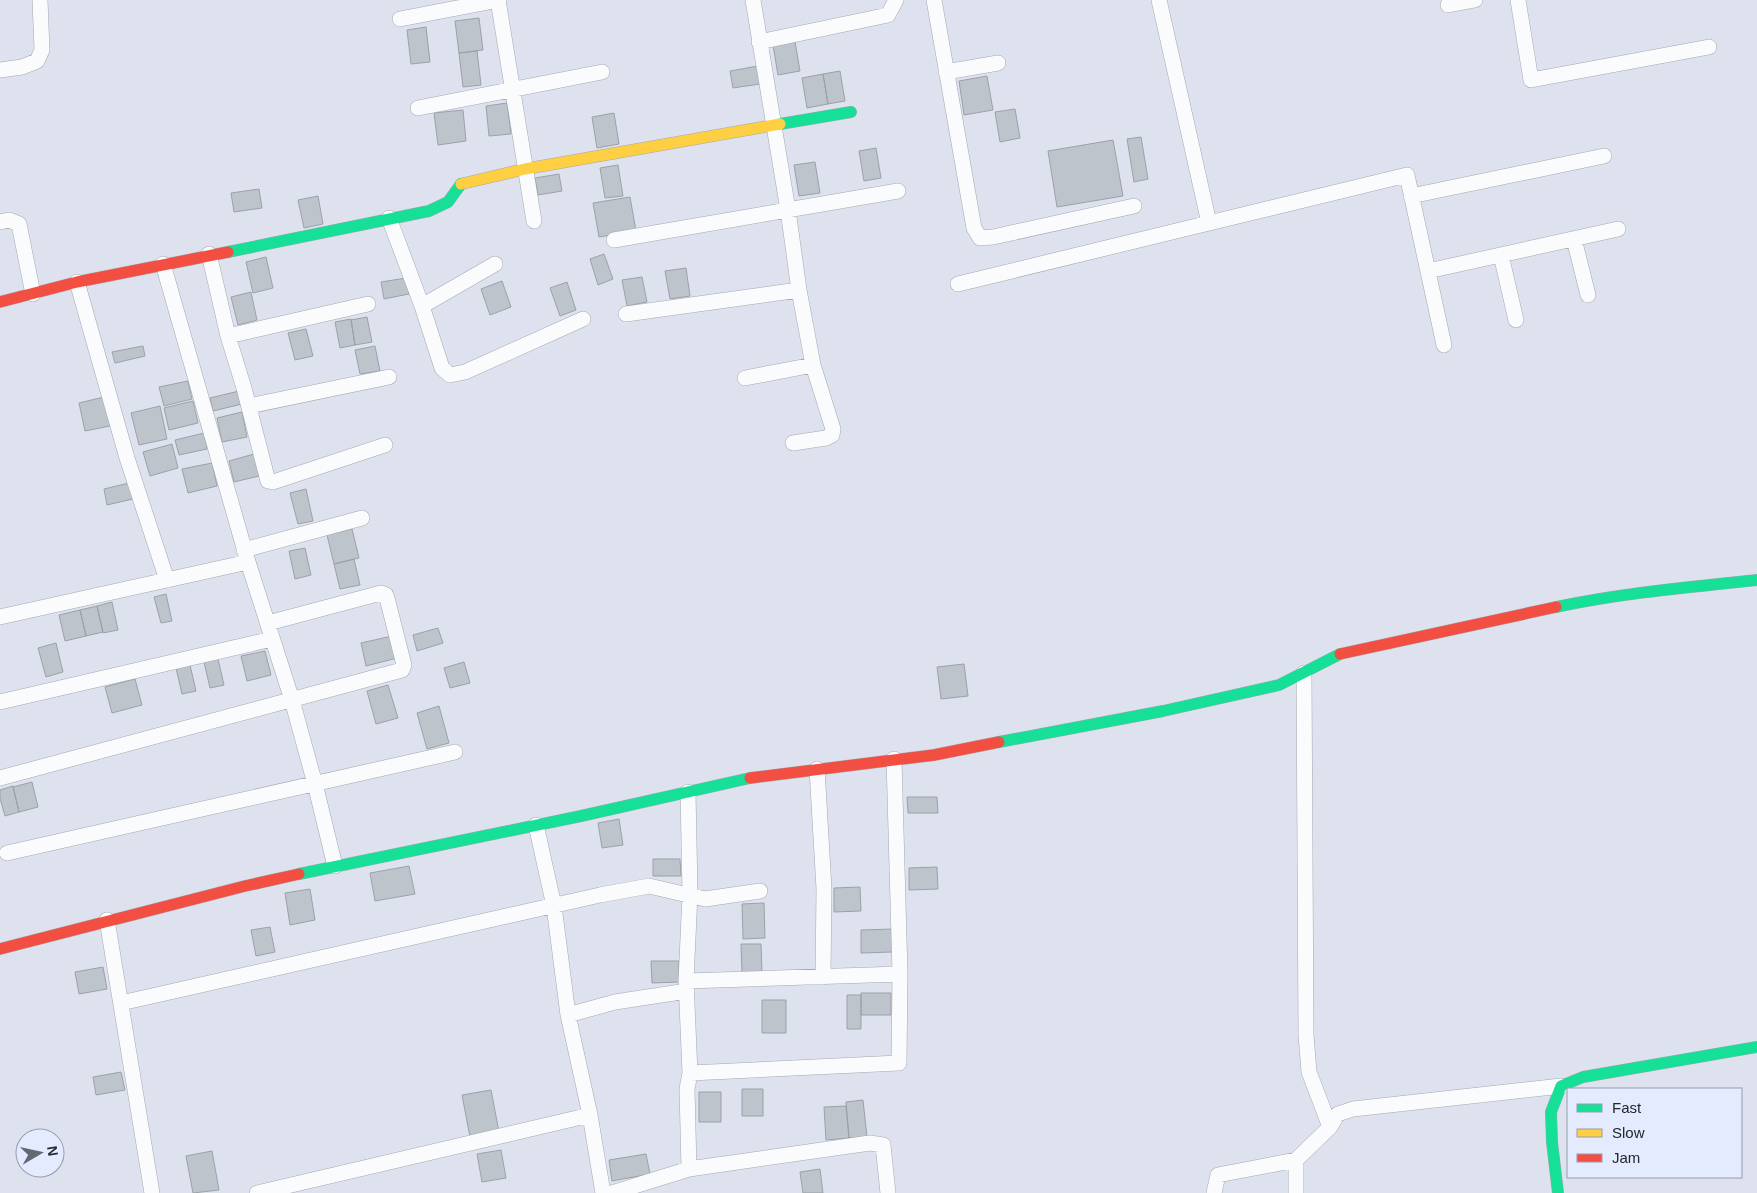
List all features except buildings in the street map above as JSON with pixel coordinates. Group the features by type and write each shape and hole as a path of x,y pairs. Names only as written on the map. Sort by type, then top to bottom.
{"street":[{"path":"0,70 22,67 37,61 42,50 40,0"},
{"path":"400,19 498,0 534,221"},
{"path":"753,0 788,210 799,290 813,365 833,422 832,435 826,438 793,443"},
{"path":"759,42 888,15 896,0"},
{"path":"934,0 974,228 980,238 993,237 1134,206"},
{"path":"1159,0 1209,223"},
{"path":"1448,5 1476,0"},
{"path":"1518,0 1531,80 1709,46"},
{"path":"946,72 998,63"},
{"path":"418,108 602,72"},
{"path":"0,302 77,282 209,254 429,211 448,202 460,184 525,169 851,112"},
{"path":"1411,196 1604,156"},
{"path":"958,284 1407,175 1444,345"},
{"path":"614,240 898,191"},
{"path":"389,218 422,306 442,368 450,375 465,372 583,319"},
{"path":"0,222 9,220 19,224 32,294"},
{"path":"1428,272 1618,229"},
{"path":"1574,239 1588,295"},
{"path":"209,254 228,336 268,480 273,482 385,445"},
{"path":"1501,255 1516,320"},
{"path":"163,264 246,556 292,700 335,866"},
{"path":"422,306 495,264"},
{"path":"77,282 127,458 167,580"},
{"path":"626,314 799,290"},
{"path":"228,336 368,304"},
{"path":"745,378 813,365"},
{"path":"249,406 389,377"},
{"path":"0,617 167,580 362,518"},
{"path":"0,949 108,920 335,866 536,825 738,780 934,755 1163,711 1280,685 1336,655 1585,601 1662,590 1757,580"},
{"path":"0,778 402,670 404,665 386,595 381,593 268,623"},
{"path":"0,702 272,639"},
{"path":"1304,673 1306,1035 1309,1072 1330,1127"},
{"path":"7,853 455,752"},
{"path":"690,1073 899,1063 900,974 894,759"},
{"path":"817,769 824,889 823,977"},
{"path":"688,792 690,894 687,986 690,1073 687,1088 689,1169"},
{"path":"536,825 554,906 568,1015 590,1115 603,1193"},
{"path":"121,1003 649,886 705,899 760,891"},
{"path":"108,920 152,1193"},
{"path":"568,1015 615,1002 687,986 900,974"},
{"path":"1214,1193 1218,1175 1296,1160 1330,1127 1338,1114 1353,1109 1561,1086 1583,1077 1757,1047"},
{"path":"1558,1193 1552,1142 1551,1112 1561,1086"},
{"path":"257,1193 590,1115"},
{"path":"612,1193 689,1169 870,1143 883,1145 888,1193"},
{"path":"1296,1160 1296,1193"}],"traffic: fast":[{"path":"780,124 851,112"},
{"path":"228,252 429,211 448,202 461,184"},
{"path":"1556,607 1631,594 1757,580"},
{"path":"999,742 1163,711 1279,685 1340,654"},
{"path":"299,874 581,816 750,778"},
{"path":"1558,1193 1552,1142 1551,1112 1561,1086 1583,1077 1757,1047"}],"traffic: slow":[{"path":"461,184 525,169 780,124"}],"traffic: jam":[{"path":"0,302 77,282 228,252"},
{"path":"1340,654 1556,607"},
{"path":"750,778 934,755 999,742"},
{"path":"0,949 299,874"}]}
